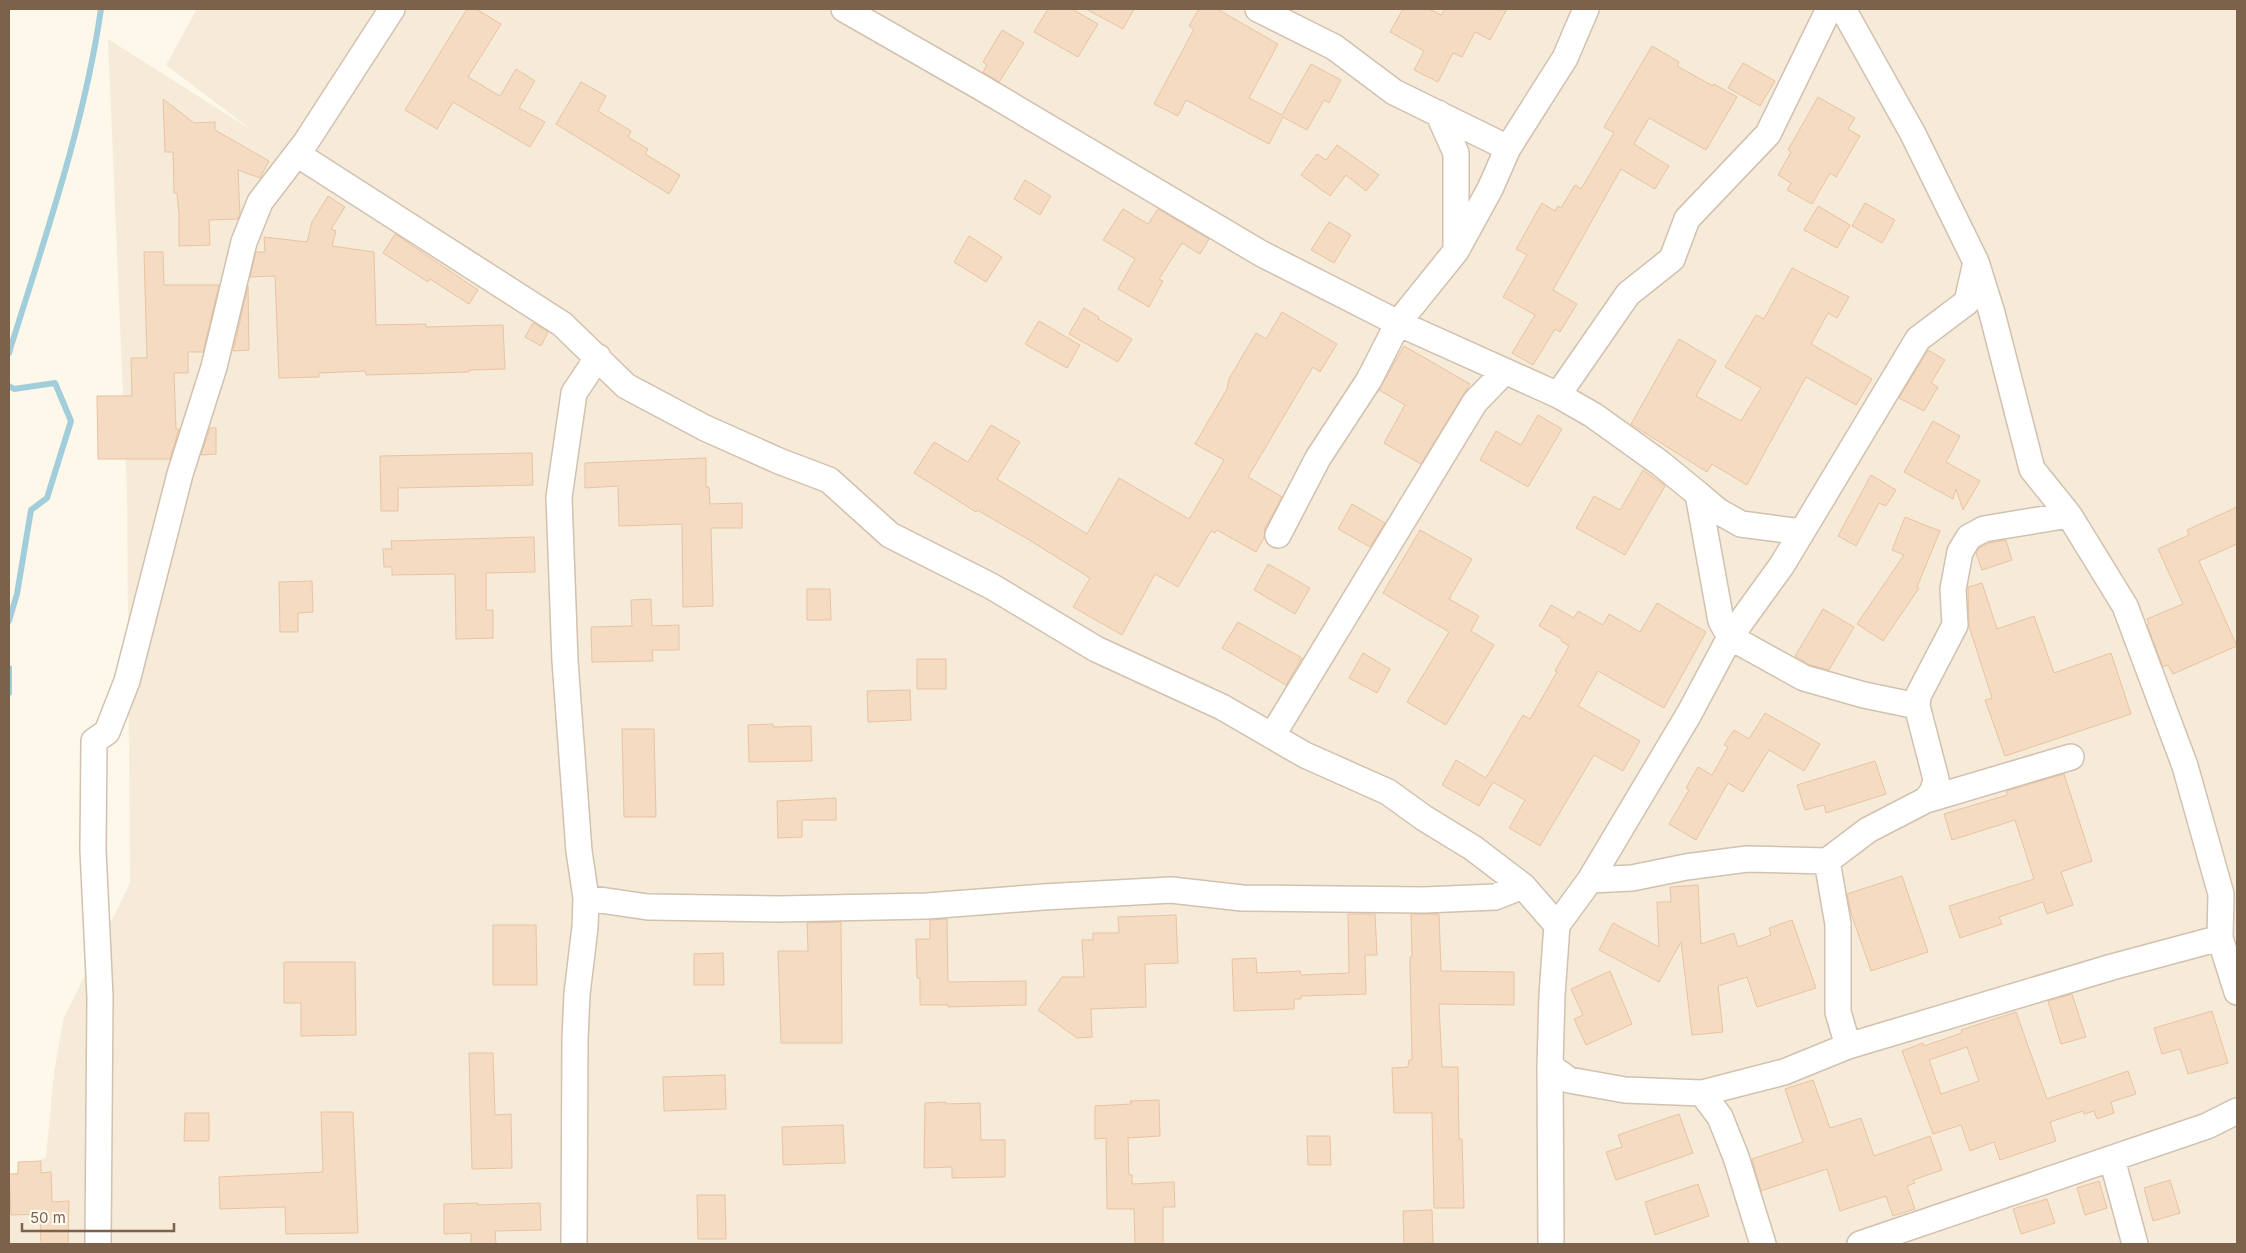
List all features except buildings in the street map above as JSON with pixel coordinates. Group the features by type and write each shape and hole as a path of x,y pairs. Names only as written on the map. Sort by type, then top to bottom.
{"street":[{"path":"98,1244 100,997 93,850 94,741 107,732 127,681 180,474 214,367 244,242 260,202 297,154 392,9"},
{"path":"844,9 982,88 1262,254 1398,323 1558,395 1593,415 1660,463 1718,511 1741,524 1801,532"},
{"path":"1258,9 1334,47 1394,92 1508,148"},
{"path":"1278,535 1318,458 1369,380 1398,323 1456,251 1490,189 1508,148 1564,58 1586,9"},
{"path":"1558,395 1628,294 1672,259 1687,219 1768,134 1829,9"},
{"path":"1843,9 1913,134 1976,262 1992,313 2032,469 2069,515 2125,606 2185,766 2221,894 2220,938 2237,992"},
{"path":"1438,112 1456,153 1456,251"},
{"path":"297,154 562,324 626,386 705,428 778,461 829,480 890,535 991,586 1096,649 1222,707 1305,756 1388,792 1424,818 1473,848 1523,886 1557,925"},
{"path":"1551,1244 1550,1066 1552,995 1557,925 1590,880 1689,714 1730,637 1782,565 1918,338 1967,302 1976,262"},
{"path":"574,1244 576,1021 586,898 579,851 565,661 558,497 574,392 598,357"},
{"path":"1272,736 1475,402 1504,370"},
{"path":"1698,494 1721,621 1730,637 1804,678 1917,706"},
{"path":"1926,800 1933,791 1936,779 1917,706 1918,696 1955,625 1953,589 1960,552 1969,537 1984,529 2069,515"},
{"path":"1590,880 1632,878 1686,867 1747,859 1827,861 1868,830 1926,800 2071,757"},
{"path":"1827,861 1838,924 1838,1012 1848,1046"},
{"path":"586,898 648,907 789,908 927,906 1171,890 1242,898 1424,900 1495,897 1523,886"},
{"path":"1550,1066 1569,1080 1625,1090 1702,1093 1784,1072 1848,1046 2112,967 2220,938"},
{"path":"1702,1093 1720,1117 1736,1157 1763,1244"},
{"path":"1860,1244 2207,1126 2237,1111"},
{"path":"2112,1158 2135,1244"}],"shaded area":[{"path":"197,9 2237,9 2237,1244 9,1244 9,1176 46,1157 54,1073 63,1020 130,883 127,493 108,39 253,131 166,65"}],"waterway":[{"path":"9,353 74,139 94,53 101,9"},
{"path":"9,386 14,389 55,383 71,421 47,498 31,510 17,594 9,621"},
{"path":"9,668 9,693"}]}
